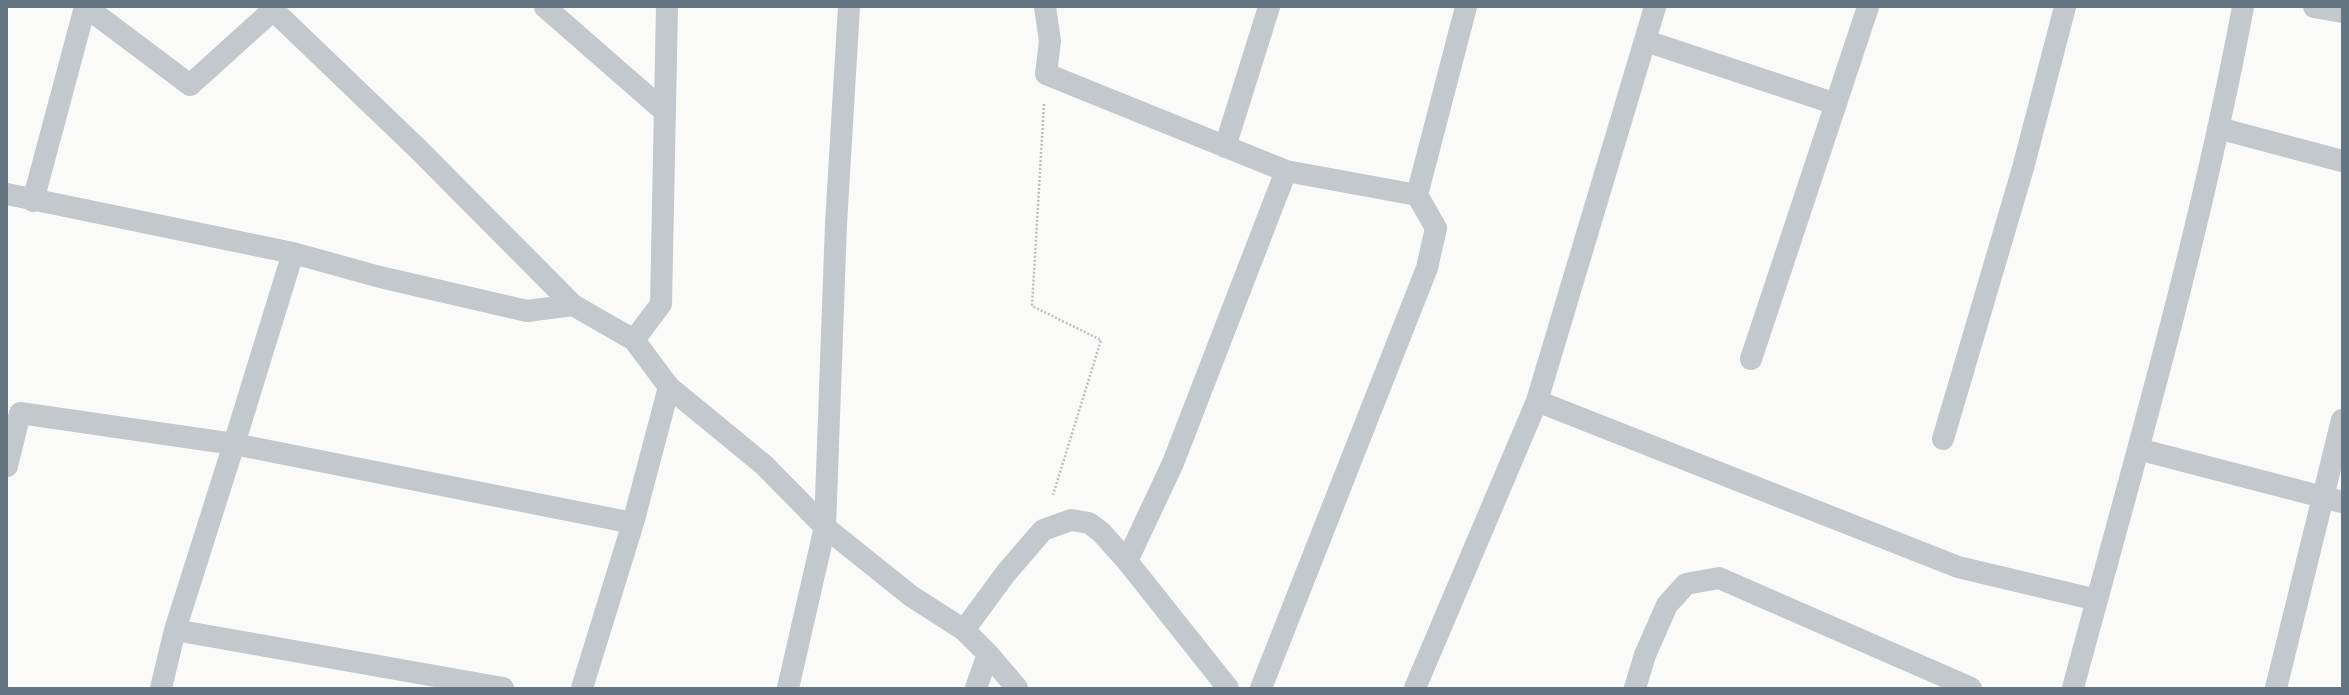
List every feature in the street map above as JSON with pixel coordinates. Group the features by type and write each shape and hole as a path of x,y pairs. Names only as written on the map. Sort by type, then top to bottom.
{"street":[{"path":"33,201 86,7 190,85 271,8 417,148 574,305 634,340 669,387 764,465 825,527 911,596 964,630 988,654 1017,688"},
{"path":"545,7 664,112"},
{"path":"634,340 661,304 667,7"},
{"path":"788,688 825,527 836,224 849,7"},
{"path":"1045,7 1050,41 1046,74 1286,171 1417,195"},
{"path":"1225,147 1268,7"},
{"path":"1261,688 1427,268 1436,228 1417,195 1466,7"},
{"path":"1415,688 1537,401 1655,7"},
{"path":"1751,359 1868,7"},
{"path":"1943,439 2023,168 2065,7"},
{"path":"2073,688 2166,348 2218,128 2243,7"},
{"path":"2314,7 2342,12"},
{"path":"1646,41 1836,104"},
{"path":"2218,128 2342,161"},
{"path":"1127,561 1173,463 1286,171"},
{"path":"7,194 33,201 293,254 380,277 527,311 574,305"},
{"path":"161,688 175,630 293,254"},
{"path":"582,688 633,523 669,387"},
{"path":"1537,401 1958,567 2097,600"},
{"path":"7,466 14,411 234,444 633,523"},
{"path":"2276,688 2332,500 2342,420"},
{"path":"2138,449 2332,500"},
{"path":"964,630 1006,573 1043,530 1071,520 1089,522 1127,561 1228,688"},
{"path":"1635,688 1645,654 1667,605 1686,584 1720,578 1971,688"},
{"path":"175,630 503,688"},
{"path":"976,688 988,654"}],"path":[{"path":"1043,530 1101,340 1032,306 1046,74"}]}
